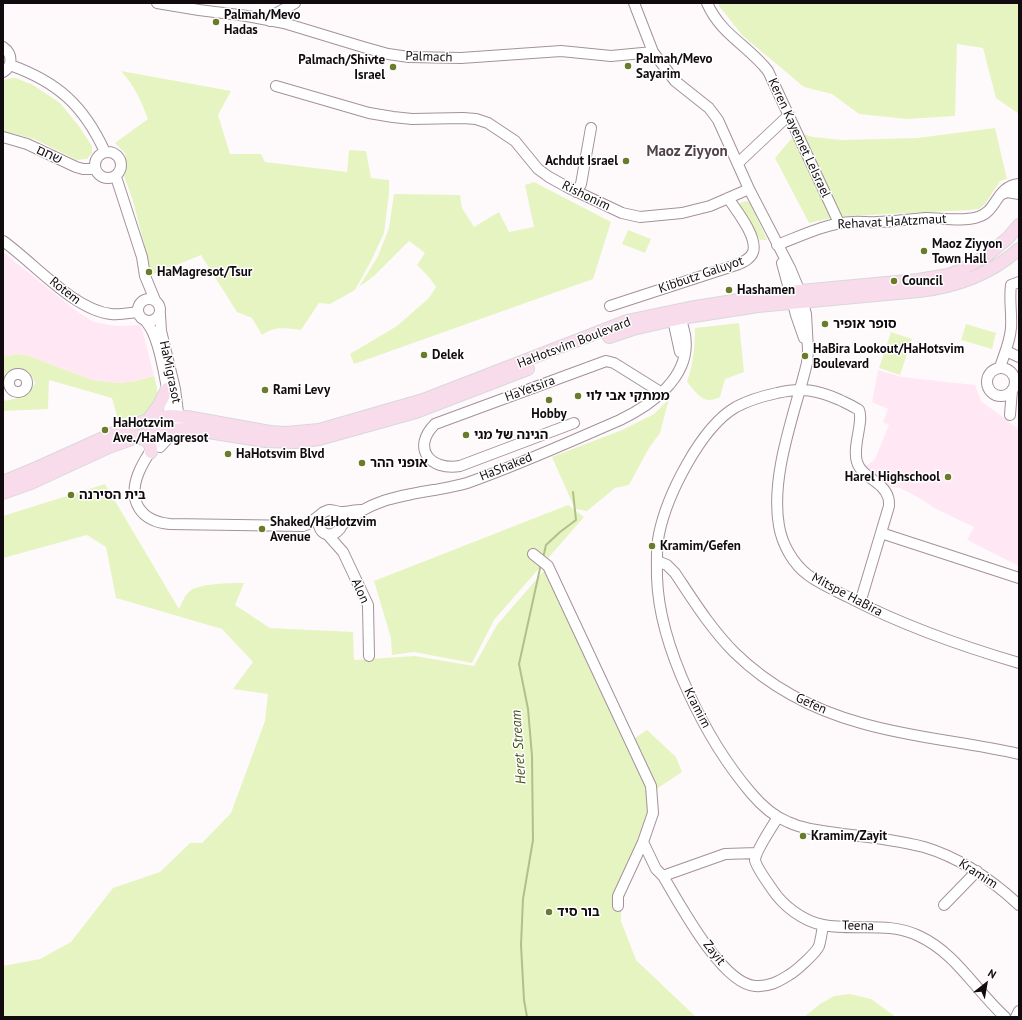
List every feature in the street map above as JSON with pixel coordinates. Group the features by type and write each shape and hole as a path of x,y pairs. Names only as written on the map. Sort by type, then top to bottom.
{"main road":[{"name":"HaHotsvim Boulevard","path":"3,482 128,427 148,420 174,416 270,432 286,433 319,430 438,395 627,321 758,306 797,297 948,275 981,260 1003,242 1019,225"},
{"name":"HaHotsvim Boulevard","path":"797,297 919,291 944,288 983,272 1008,258 1019,249"},
{"name":"HaHotsvim Boulevard","path":"3,494 38,480 108,447 135,437 170,430 202,431 265,441 296,442 319,439 416,412 617,334 677,316"},
{"path":"148,420 159,405 167,389"},
{"path":"135,437 144,439 150,443 151,452"}],"street":[{"name":"Palmach","path":"157,3 284,23 388,54 409,57 462,58 560,51 611,56 653,52"},
{"path":"216,12 222,3"},
{"path":"270,21 275,14 295,3"},
{"path":"634,3 653,52"},
{"name":"Keren Kayemet LeIsrael","path":"707,3 713,15 728,33 768,71 839,223"},
{"path":"3,47 10,54 7,68 28,71 43,79 69,98 89,122 105,152"},
{"name":"Mitspe HaBira","path":"653,52 675,81 709,108 718,120 749,189 778,246 797,297 808,350 807,363 782,460 778,484 777,505 779,526 786,547 796,562 807,574 860,603 884,615 957,645 1019,664"},
{"name":"Rishonim","path":"276,86 393,117 412,119 463,118 476,119 488,123 515,141 538,169 544,173 576,192 622,213 640,217 682,213 710,206 749,189"},
{"path":"738,163 789,115"},
{"path":"576,192 581,184 591,128"},
{"name":"שחם","path":"3,137 27,144 76,167 83,169 95,169"},
{"path":"105,152 115,154 121,160 121,170 116,177 110,179 104,178 98,174 95,169 95,162 97,158 105,152"},
{"path":"116,177 142,257 145,276 155,300 160,306 160,314 154,320 145,320 140,317 138,312 139,305 143,300 145,276"},
{"name":"Rehavat HaAtzmaut","path":"778,246 839,223 926,218 971,218 985,214 1007,188 1019,184"},
{"path":"1000,195 1007,192 1019,194"},
{"name":"Kibbutz Galuyot","path":"610,306 746,261 754,251 754,242 751,234 728,198"},
{"name":"Rotem","path":"3,241 85,306 111,314 120,315 138,312"},
{"path":"1000,367 1011,330 1011,285 1019,282"},
{"path":"143,300 155,300"},
{"name":"HaMigrasot","path":"160,314 161,332 172,376 174,416 170,430"},
{"path":"662,393 670,385 679,370 686,345 677,316"},
{"name":"HaMigrasot","path":"145,320 154,333 174,416"},
{"path":"1006,351 1019,357"},
{"name":"HaYetsira","path":"574,423 460,466 449,468 429,460 425,450 425,436 435,424 606,362 614,363 662,393"},
{"path":"1010,415 1014,376 1010,370 1000,367 995,368 988,374 986,379 988,389 996,395 1000,396 1009,393 1012,390"},
{"name":"Kramim","path":"881,533 889,506 888,497 882,488 864,472 858,464 855,455 860,417 859,410 817,391 800,389 787,390 758,398 735,407 710,431 696,450 670,496 658,535 657,561 659,597 665,630 671,649 703,722 734,772 762,804 778,817 798,826 815,830 896,841 924,847 946,855 977,872 1004,891 1019,905"},
{"name":"HaShaked","path":"341,527 362,510 380,501 393,497 459,485 488,476 620,420 642,409 662,393"},
{"path":"170,430 151,452 136,478 135,488 138,506 145,515 154,520 170,524 302,526 308,524 327,511 335,511 341,517 341,527 335,534 312,531 302,526"},
{"path":"145,463 170,430"},
{"path":"460,466 468,482"},
{"name":"HaShaked","path":"335,511 362,510"},
{"path":"320,515 318,523 321,530 325,533"},
{"name":"Alon","path":"341,527 340,538 343,552 368,605 369,656"},
{"name":"Alon","path":"325,533 343,552"},
{"path":"860,603 881,533 1019,578"},
{"path":"534,554 548,566 651,786 653,813 643,842 618,896 618,906"},
{"name":"Gefen","path":"657,561 667,565 675,573 705,617 735,653 775,686 797,699 860,723 1019,754"},
{"path":"663,876 725,854 757,854 778,817"},
{"name":"Zayit","path":"643,842 656,869 663,876 692,924 721,964 731,975 741,982 754,986 775,984 790,974 806,961 819,947 823,925"},
{"name":"Teena","path":"757,854 755,861 773,891 783,902 808,920 823,925 883,927 901,930 919,936 946,954 960,968 992,1006 1005,1017"},
{"path":"944,905 977,872"},
{"path":"1016,1017 1019,1011"}],"shaded area":[{"path":"3,252 78,312 94,322 116,326 141,325 154,376 136,381 118,383 92,380 29,356 17,354 3,357"},
{"name":"Harel Highschool","path":"878,370 902,377 975,385 981,401 1019,429 1019,566 967,540 974,527 938,510 900,488 890,487 865,467 875,459 889,425 883,422 888,409 872,402"}],"green space":[{"path":"719,3 1019,3 1019,114 996,98 983,48 957,44 955,116 907,119 859,114 832,94 804,87 743,36 719,6"},
{"path":"121,71 231,91 218,115 230,154 261,154 265,162 347,172 349,150 366,151 371,178 389,180 389,194 384,233 355,290 330,304 319,303 301,330 285,328 276,329 262,335 252,318 237,312 201,255 152,275 133,201 124,176 127,164 125,153 115,143 148,119 137,94"},
{"path":"16,78 33,85 60,103 78,125 92,146 92,153 87,159 77,160 34,139 3,131 3,80"},
{"path":"995,128 1007,179 1000,181 985,204 979,209 849,216 809,223 775,158 797,132 813,137 842,140 917,138"},
{"path":"534,182 611,222 593,279 354,364 350,354 397,326 429,298 436,287 417,265 425,253 409,241 374,276 359,287 378,256 389,228 394,194 460,195 462,208 474,227 499,212 509,232 534,227 525,185"},
{"path":"747,201 750,203 767,240 760,240 739,204"},
{"path":"628,230 651,239 645,253 622,244"},
{"path":"739,323 744,372 725,379 720,397 709,400 705,399 697,394 687,382 691,369 695,342 695,328"},
{"path":"966,324 996,333 992,349 961,340"},
{"path":"891,332 912,339 900,375 879,368"},
{"path":"17,354 29,356 92,380 118,383 136,381 154,376 157,388 156,400 147,413 118,420 112,398 49,380 48,409 3,411 3,401 18,398 26,394 35,383 32,377 24,371 11,374 3,381 3,357"},
{"path":"669,399 660,433 649,448 629,485 615,488 587,511 575,509 552,457 622,430 654,414"},
{"path":"105,484 179,609 186,595 195,588 216,584 244,583 235,605 270,628 353,632 354,660 415,656 474,666 497,625 548,566 632,740 647,730 676,757 682,772 658,788 654,803 621,891 621,921 636,960 696,1017 3,1017 3,966 40,959 71,942 113,888 160,872 190,843 202,843 231,813 265,721 268,694 233,689 253,662 222,629 116,598 106,547 87,535 3,558 3,516"},
{"path":"568,505 584,517 494,620 472,663 414,652 392,655 391,638 374,581"},
{"path":"850,994 871,999 896,1017 804,1017 820,1004 834,996"}],"waterway":[{"name":"Heret Stream","path":"543,558 546,545 576,520 573,492"},
{"name":"Heret Stream","path":"527,1017 524,1000 521,945 523,899 533,840 532,756 528,709 519,664 541,564"}],"place":[{"name":"Palmah/Mevo Hadas","path":"216,22"},
{"name":"Palmah/Mevo Sayarim","path":"628,66"},
{"name":"Palmach/Shivte Israel","path":"393,67"},
{"name":"Achdut Israel","path":"626,161"},
{"name":"Maoz Ziyyon Town Hall","path":"924,251"},
{"name":"HaMagresot/Tsur","path":"149,272"},
{"name":"Council","path":"894,281"},
{"name":"Hashamen","path":"729,290"},
{"name":"סופר אופיר","path":"825,324"},
{"name":"Delek","path":"424,355"},
{"name":"HaBira Lookout/HaHotsvim Boulevard","path":"805,356"},
{"name":"Rami Levy","path":"265,390"},
{"name":"ממתקי אבי לוי","path":"578,396"},
{"name":"Hobby","path":"549,400"},
{"name":"HaHotzvim Ave./HaMagresot","path":"105,430"},
{"name":"הגינה של מגי","path":"466,435"},
{"name":"HaHotsvim Blvd","path":"228,454"},
{"name":"אופני ההר","path":"362,463"},
{"name":"Harel Highschool","path":"948,477"},
{"name":"בית הסירנה","path":"71,495"},
{"name":"Shaked/HaHotzvim Avenue","path":"262,529"},
{"name":"Kramim/Gefen","path":"652,546"},
{"name":"Kramim/Zayit","path":"803,836"},
{"name":"בור סיד","path":"549,912"}],"district":[{"name":"Maoz Ziyyon","path":"687,152"}]}
